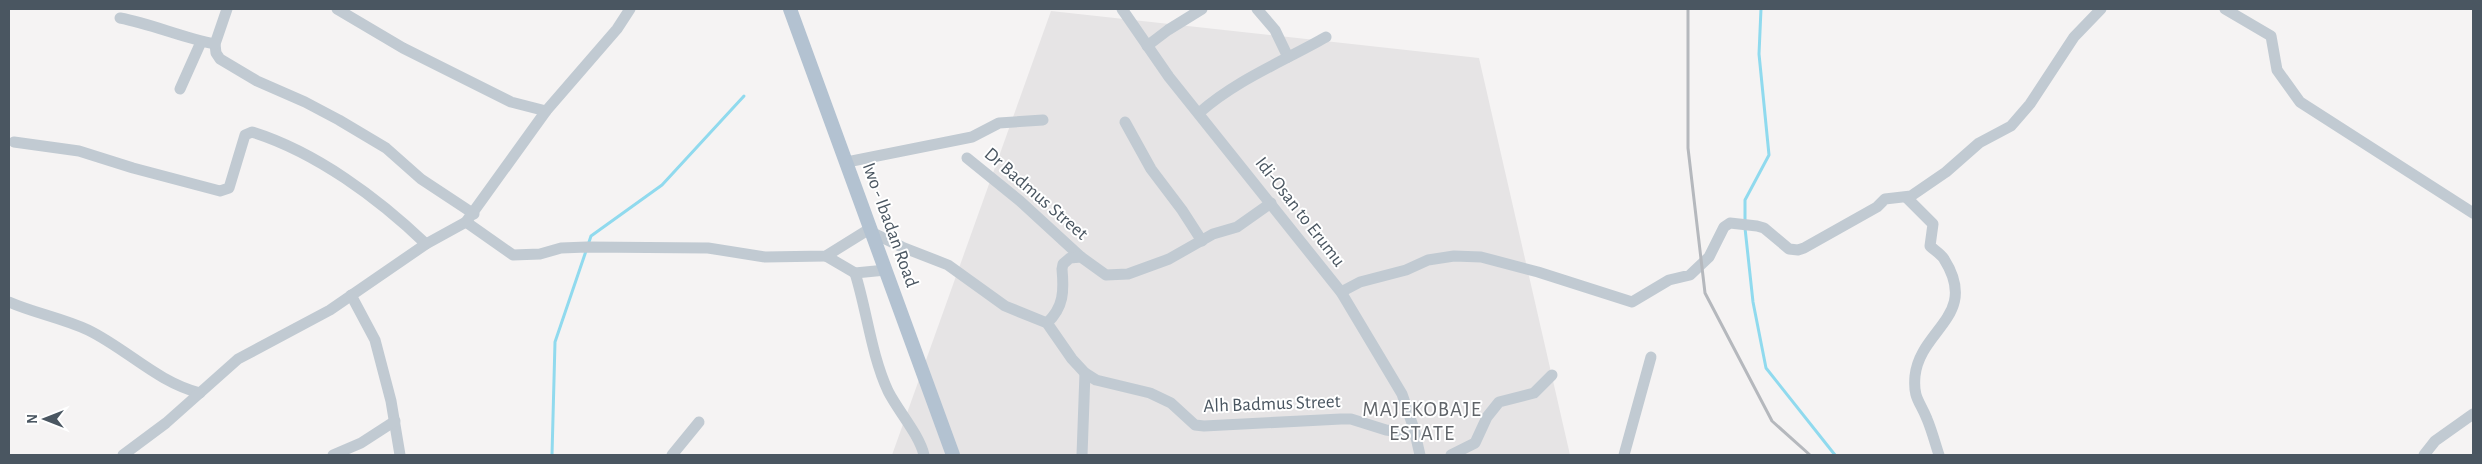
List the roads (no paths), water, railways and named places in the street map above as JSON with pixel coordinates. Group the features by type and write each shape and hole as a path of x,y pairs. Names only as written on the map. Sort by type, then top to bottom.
{"main road":[{"name":"Iwo - Ibadan Road","path":"790,9 953,455"}],"street":[{"path":"227,9 215,44 216,53 220,59 257,81 305,102 339,120 386,148 420,179 514,254 540,254 561,248 596,247 708,248 784,258 826,256 872,231 902,247 948,265 1005,306 1047,323 1055,316 1062,300 1063,264 1070,258 1081,257 1101,273 1114,276 1128,274 1169,259 1213,234 1237,227 1271,203"},
{"path":"336,9 403,48 511,102 546,111"},
{"path":"123,455 166,423 238,359 254,348 308,324 426,244 470,218 546,111 617,30 630,9"},
{"name":"Idi-Osan to Erumu","path":"1122,9 1147,46 1341,292 1402,394 1420,455"},
{"path":"1147,46 1168,30 1202,9"},
{"path":"1257,9 1275,30 1288,57"},
{"path":"1341,292 1360,282 1406,270 1428,260 1454,256 1472,256 1538,272 1632,302 1669,280 1690,275 1709,257 1724,227 1730,223 1764,228 1789,249 1798,250 1877,207 1885,199 1907,198 1946,172 1979,143 2011,126 2030,104 2074,37 2101,9"},
{"path":"2225,9 2270,36 2277,70 2300,102 2473,213"},
{"path":"120,18 149,24 201,42 215,44"},
{"path":"1199,113 1214,100 1326,37"},
{"path":"180,89 201,42"},
{"path":"846,162 972,137 999,122 1043,120"},
{"path":"1125,122 1151,169 1182,210 1202,241"},
{"path":"14,142 79,151 133,168 220,191 229,188 242,142 246,135 252,132 294,151 357,186 396,215 426,244"},
{"name":"Dr Badmus Street","path":"967,158 1020,202 1081,257"},
{"path":"1907,198 1933,224 1930,246 1943,257 1954,283 1954,310 1920,356 1915,375 1915,392 1919,406 1926,416 1939,455"},
{"path":"826,256 855,273 886,270"},
{"path":"855,273 863,299 869,331 888,391 924,455"},
{"path":"350,295 375,340 395,421 400,455"},
{"path":"9,302 61,315 142,363 156,375 181,388 200,393"},
{"name":"Alh Badmus Street","path":"1047,323 1085,373 1096,380 1164,399 1195,425 1351,419 1386,430 1415,434"},
{"path":"1624,455 1651,357"},
{"path":"1082,455 1085,373"},
{"path":"1451,455 1475,443 1487,416 1498,402 1534,393 1552,375"},
{"path":"2424,455 2435,440 2473,414"},
{"path":"333,455 361,443 395,421"},
{"path":"672,455 699,422"}],"waterway":[{"path":"1745,222 1745,200 1769,155 1759,54 1761,9"},
{"path":"588,245 591,236 662,185 744,96"},
{"path":"1745,228 1753,302 1766,368 1835,455"},
{"path":"552,455 555,342 586,251"}],"railway":[{"path":"1688,9 1688,148 1705,293 1772,421 1810,455"}],"district":[{"name":"MAJEKOBAJE ESTATE","path":"1422,421"}]}
